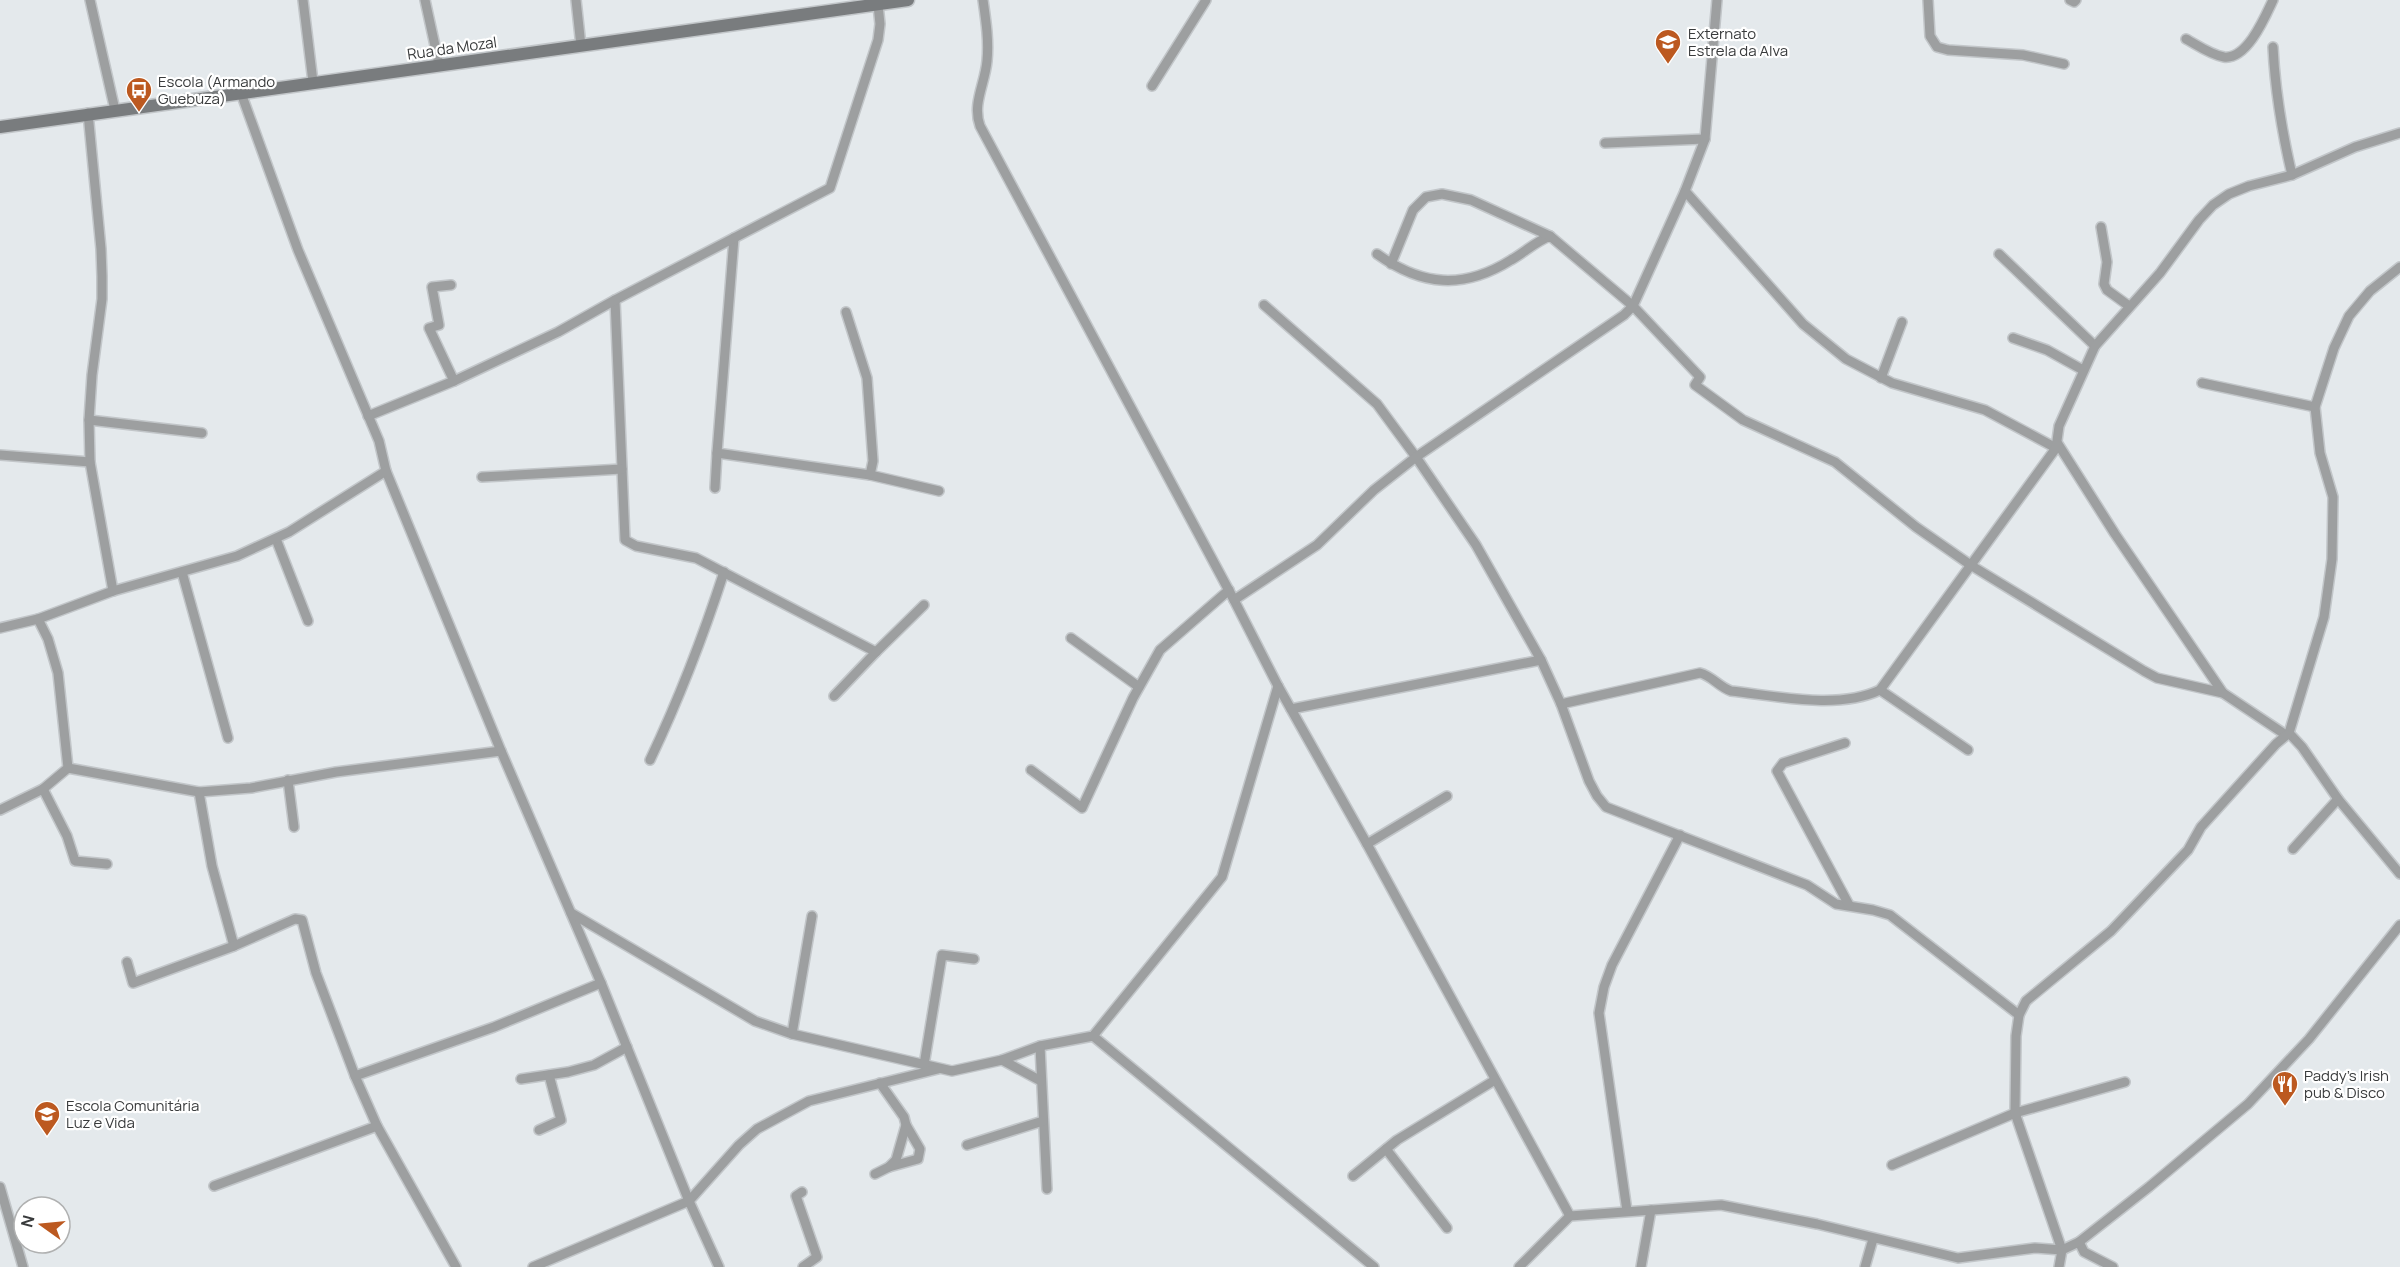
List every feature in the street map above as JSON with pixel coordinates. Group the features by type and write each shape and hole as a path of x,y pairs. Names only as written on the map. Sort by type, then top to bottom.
{"main road":[{"name":"Rua da Mozal","path":"0,126 582,46 860,4 908,0"}],"street":[{"path":"90,0 115,110"},
{"path":"303,0 313,82"},
{"path":"425,0 439,64"},
{"path":"576,0 582,46"},
{"path":"983,0 988,40 987,64 975,114 980,126 1229,590 1278,686 1368,844 1570,1216"},
{"path":"1152,86 1206,0"},
{"path":"1234,600 1317,545 1374,490 1416,457 1634,306 1685,191 1705,139 1717,0"},
{"path":"1928,0 1930,36 1937,47 1948,50 2023,55 2064,64"},
{"path":"2070,0 2074,2 2076,0"},
{"path":"2186,39 2218,56 2239,54 2256,34 2273,0"},
{"path":"368,416 454,381 558,332 830,188 878,40 880,24 878,4"},
{"path":"2273,47 2274,78 2282,131 2292,175"},
{"path":"241,93 298,250 379,441 386,471 501,751 602,983 689,1201 719,1267"},
{"path":"88,113 102,276 102,299 92,375 89,420 90,462 113,591"},
{"path":"1562,704 1700,673 1708,675 1721,687 1731,691 1827,700 1855,699 1880,690 2057,446 2059,426 2096,346 2160,273 2199,220 2213,205 2229,194 2249,186 2292,175 2355,147 2400,134"},
{"path":"1605,143 1705,139"},
{"path":"1685,191 1803,324 1846,359 1881,378 1985,410 2057,446 2223,693"},
{"path":"1391,264 1413,210 1426,197 1442,194 1471,200 1550,236 1634,306 1700,377 1695,385 1743,420 1835,462 1916,527 1972,566 2157,678 2223,693 2288,734 2302,747 2338,798 2400,874"},
{"path":"2101,226 2107,262 2104,284 2107,290 2129,306"},
{"path":"1377,254 1391,264 1422,278 1456,281 1488,272 1511,260 1537,241 1550,236"},
{"path":"715,488 734,238"},
{"path":"1999,254 2096,346"},
{"path":"2059,1267 2062,1250 2015,1113 2016,1035 2019,1015 2026,1001 2111,931 2188,850 2201,827 2288,734 2324,617 2332,559 2333,497 2320,453 2315,407 2330,358 2349,316 2370,291 2400,267"},
{"path":"451,285 432,287 439,324 429,328 454,381"},
{"path":"615,300 625,540 636,546 696,558 876,652"},
{"path":"1264,305 1377,404 1476,545 1541,660 1562,704 1589,781 1606,807 1807,885 1836,904 1890,915 2019,1015"},
{"path":"846,312 867,378 873,461 870,475"},
{"path":"1881,378 1902,322"},
{"path":"2013,338 2047,350 2084,370"},
{"path":"2202,383 2315,407"},
{"path":"89,420 202,433"},
{"path":"717,453 870,475 939,491"},
{"path":"0,455 90,462"},
{"path":"482,477 622,469"},
{"path":"0,628 38,619 113,591 237,556 276,539 341,501 386,471"},
{"path":"276,539 308,621"},
{"path":"182,572 228,738"},
{"path":"650,760 701,642 724,572"},
{"path":"1031,770 1082,808 1139,687 1164,646 1229,590"},
{"path":"834,696 924,605"},
{"path":"38,619 48,639 58,673 68,768"},
{"path":"1071,638 1139,687"},
{"path":"1291,710 1541,660"},
{"path":"571,913 755,1021 792,1034 940,1069 964,1070 1002,1060 1040,1046 1094,1036 1222,877 1278,686"},
{"path":"1880,690 1968,750"},
{"path":"1845,743 1783,763 1776,771 1849,905"},
{"path":"68,768 200,792 251,788 336,772 501,751"},
{"path":"0,810 43,789 68,768"},
{"path":"288,780 294,827"},
{"path":"43,789 67,836 75,861 106,864"},
{"path":"200,792 212,866 234,946"},
{"path":"1368,844 1447,796"},
{"path":"2294,849 2338,798"},
{"path":"1627,1211 1599,1006 1612,965 1680,835"},
{"path":"792,1034 812,916"},
{"path":"127,962 133,983 234,946 295,919 302,920 316,973 376,1126 456,1267"},
{"path":"1519,1267 1570,1216 1721,1205 1817,1224 1958,1258 2035,1248 2062,1250 2079,1242 2248,1104 2309,1040 2400,925"},
{"path":"924,1065 942,955 974,959"},
{"path":"355,1076 494,1027 602,983"},
{"path":"1094,1036 1374,1267"},
{"path":"1040,1046 1047,1189"},
{"path":"521,1079 568,1072 594,1065 627,1047"},
{"path":"1002,1060 1041,1081"},
{"path":"533,1267 544,1265 689,1201 739,1145 757,1129 809,1101 940,1069"},
{"path":"539,1130 561,1120 549,1074"},
{"path":"1353,1176 1386,1149 1495,1080"},
{"path":"1892,1165 2015,1113 2125,1082"},
{"path":"874,1174 918,1159 920,1149 904,1117 880,1083"},
{"path":"967,1145 1043,1121"},
{"path":"889,1167 896,1160 906,1125"},
{"path":"214,1186 376,1126"},
{"path":"1386,1149 1447,1228"},
{"path":"0,1186 23,1267"},
{"path":"802,1192 796,1196 817,1257 803,1267"},
{"path":"1641,1267 1651,1210"},
{"path":"1865,1267 1873,1239"},
{"path":"2079,1242 2084,1252 2113,1267"}],"place":[{"name":"Externato Estrela da Alva","path":"1668,65"},
{"name":"Escola (Armando Guebuza)","path":"139,113"},
{"name":"Paddy's Irish pub & Disco","path":"2285,1107"},
{"name":"Escola Comunitária Luz e Vida","path":"47,1137"}]}
